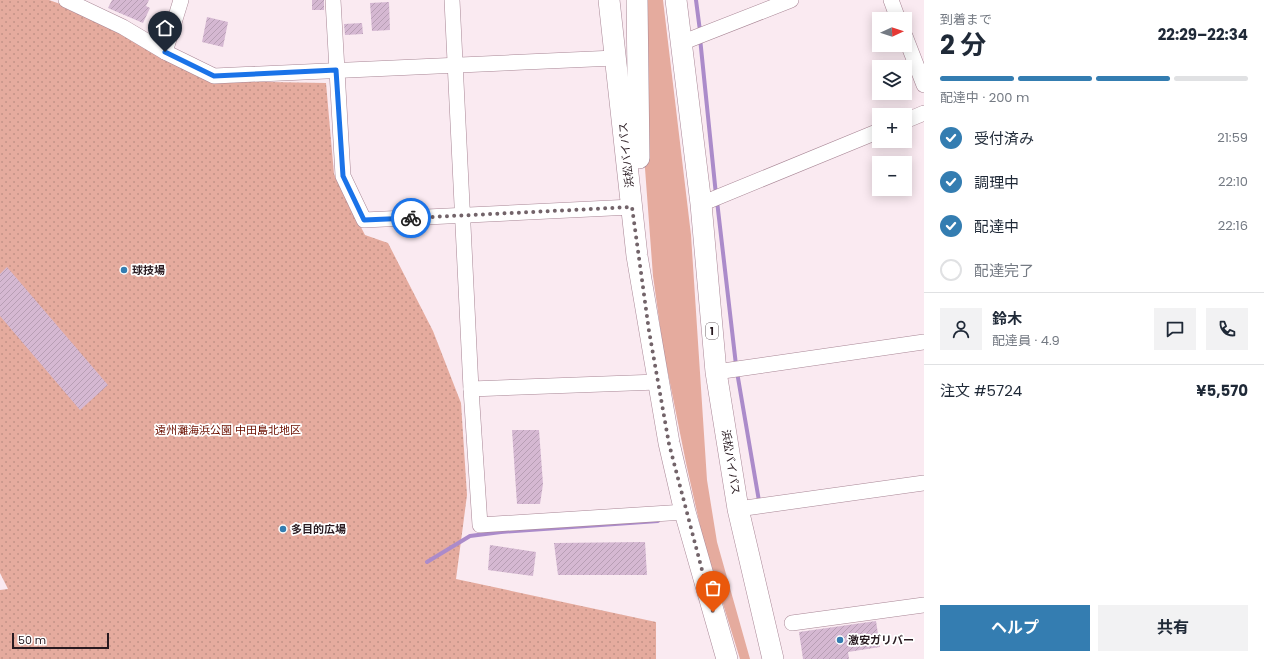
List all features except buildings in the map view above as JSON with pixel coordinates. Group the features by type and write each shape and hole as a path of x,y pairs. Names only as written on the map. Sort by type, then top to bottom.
{"highway":[{"name":"浜松バイパス","path":"609,0 637,256 669,444 685,512 727,659"},
{"path":"637,0 639,199 637,256"},
{"name":"浜松バイパス","path":"676,0 686,41 738,509 773,659"}],"street":[{"path":"66,0 123,27 165,52 214,76 615,58"},
{"path":"165,52 181,0"},
{"path":"333,0 343,176 364,220 632,207"},
{"path":"452,0 471,389 480,526 685,512"},
{"path":"686,41 791,0"},
{"path":"891,0 895,12"},
{"path":"911,52 924,85"},
{"path":"912,118 924,113"},
{"path":"705,203 872,134"},
{"path":"722,371 924,342"},
{"path":"471,389 658,382"},
{"path":"738,509 924,483"},
{"path":"792,623 924,605"}],"green space":[{"name":"遠州灘海浜公園 中田島北地区","path":"0,0 49,0 66,6 214,81 326,83 334,174 365,235 388,243 433,331 461,403 467,495 456,579 656,622 656,659 0,659 0,590 8,589 0,573"},
{"path":"644,0 663,0 691,235 707,480 717,542 750,659 740,659 703,539 663,348 653,276 642,128"}],"waterway":[{"path":"696,0 700,31"},
{"path":"700,38 716,195"},
{"path":"717,201 736,365"},
{"path":"737,372 759,501"},
{"path":"427,562 470,536 501,532 658,521"}],"way so far":[{"path":"411,218 632,207 637,256 669,444 685,512 713,612"}],"place":[{"name":"球技場","path":"124,270"},
{"name":"多目的広場","path":"283,529"},
{"name":"激安ガリバー","path":"840,640"}],"route":[{"path":"165,52 214,76 336,70 343,176 364,220 411,218"}]}
